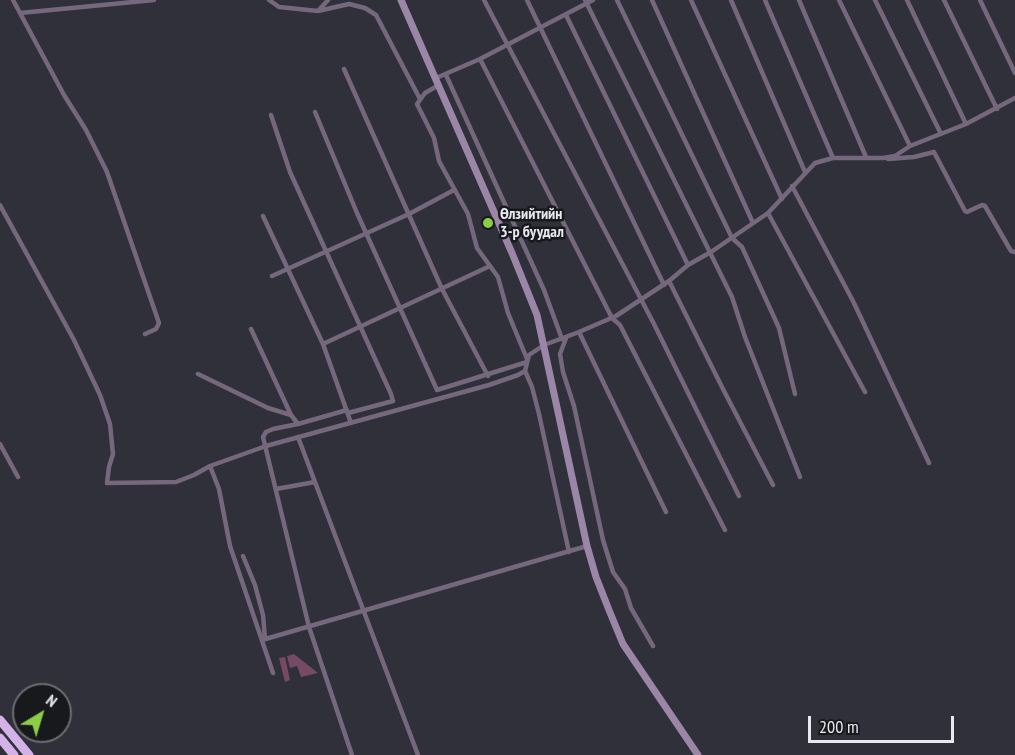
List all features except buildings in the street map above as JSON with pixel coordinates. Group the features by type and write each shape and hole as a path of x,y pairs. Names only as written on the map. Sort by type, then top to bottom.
{"highway":[{"path":"0,720 29,755"},
{"path":"0,738 14,755"}],"main road":[{"path":"401,0 513,253 537,315 587,546 596,577 623,644 698,755"}],"street":[{"path":"13,0 107,172 159,323 156,329 145,334"},
{"path":"20,13 154,0"},
{"path":"269,0 279,7 318,11 349,4 365,8 376,15 420,99"},
{"path":"318,11 328,0"},
{"path":"484,0 546,116 739,496"},
{"path":"527,0 664,285"},
{"path":"569,552 532,387 525,371 527,360 508,313 498,277 477,248 468,214 440,162 434,138 417,104 437,81 447,75 593,0"},
{"path":"618,0 732,238 742,247 779,328 795,394"},
{"path":"652,0 753,223"},
{"path":"691,0 782,199"},
{"path":"731,0 805,172"},
{"path":"765,0 833,158"},
{"path":"799,0 866,157"},
{"path":"839,0 910,146"},
{"path":"875,0 941,134"},
{"path":"907,0 966,124"},
{"path":"944,0 997,109"},
{"path":"980,0 1015,73"},
{"path":"586,2 732,297 745,337 801,477"},
{"path":"566,15 688,265"},
{"path":"480,59 612,318 620,325 725,530"},
{"path":"344,69 442,289 488,376"},
{"path":"447,75 564,338 560,354 563,372 574,406 603,540 613,572 625,589 631,608 653,646"},
{"path":"883,158 896,156 910,146 966,124 1015,98"},
{"path":"315,112 437,390 488,376 527,360 544,345 579,333 640,302 688,265 768,213 815,163 833,158 866,157 893,160 934,152 938,155 965,211 985,206 1011,251 1015,252"},
{"path":"271,115 290,172 393,401 266,432 263,437 309,627 352,755"},
{"path":"792,186 854,303 929,463"},
{"path":"272,276 367,234 454,190"},
{"path":"0,206 74,340 100,395 111,424 113,454 108,483 176,482 210,466 266,446 489,385 525,371"},
{"path":"768,213 865,392"},
{"path":"263,216 323,344 351,423"},
{"path":"323,344 490,266"},
{"path":"669,281 773,485"},
{"path":"251,329 291,415 298,424"},
{"path":"579,333 666,512"},
{"path":"198,374 268,408 291,415"},
{"path":"298,437 362,612 418,755"},
{"path":"0,444 18,477"},
{"path":"210,466 219,489 232,551 264,640 273,674"},
{"path":"276,489 315,482"},
{"path":"264,640 587,546"},
{"path":"232,551 245,557 263,615 264,640"}],"shaded area":[{"path":"294,654 318,673 301,677 297,666 290,668 287,656"},
{"path":"285,657 290,680 285,682 279,658"}],"place":[{"name":"Өлзийтийн 3-р буудал","path":"488,223"}]}
